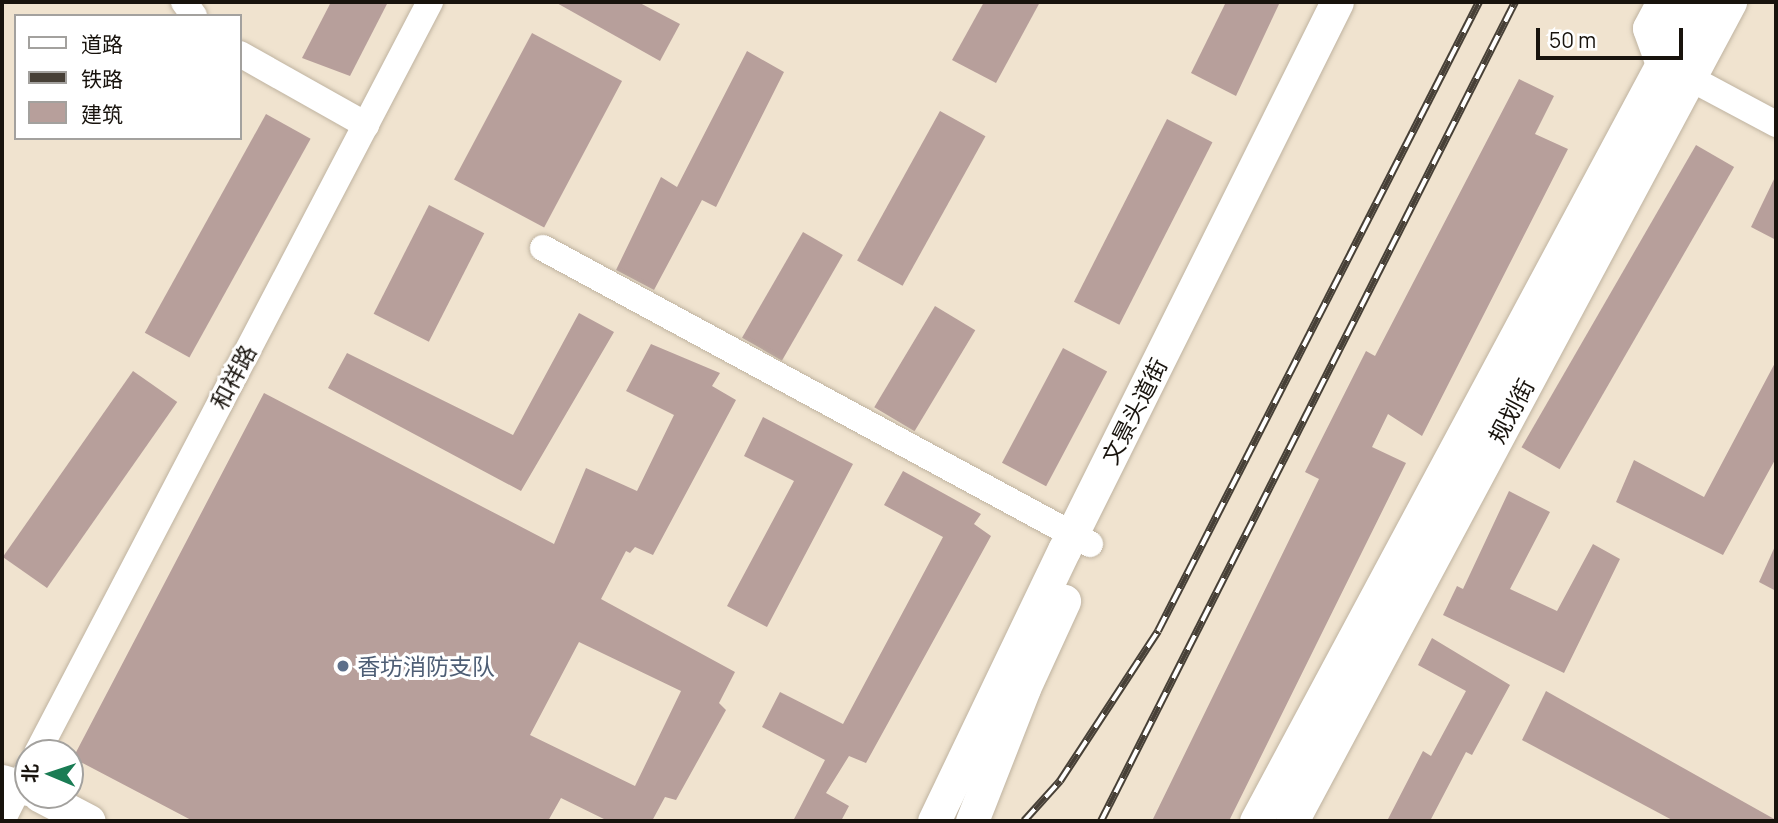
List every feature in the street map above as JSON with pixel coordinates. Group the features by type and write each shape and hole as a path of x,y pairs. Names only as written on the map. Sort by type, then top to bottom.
{"main road":[{"name":"文景头道街","path":"972,821 1081,539 1337,2"},
{"name":"文景头道街","path":"934,821 1362,2"},
{"path":"1663,2 1649,28 1675,71"},
{"path":"1675,71 1696,2"},
{"name":"规划街","path":"1256,821 1675,71 1730,2"},
{"name":"规划街","path":"1292,821 1675,71"},
{"path":"68,809 89,821"}],"street":[{"name":"和祥路","path":"44,739 430,2"},
{"path":"242,55 366,125"},
{"path":"1675,71 1776,124"},
{"path":"543,248 1081,539"},
{"path":"2,821 14,794"}],"building":[{"path":"331,2 388,2 350,76 302,58"},
{"path":"555,2 638,2 680,24 660,61"},
{"path":"984,2 1040,2 996,83 952,60"},
{"path":"1226,2 1280,2 1236,96 1191,73"},
{"path":"532,33 622,81 544,227 454,180"},
{"path":"747,51 784,72 716,207 702,200 654,290 616,270 661,177 677,187"},
{"path":"1519,79 1554,96 1535,134 1568,149 1422,436 1388,414 1372,447 1406,463 1229,821 1152,821 1319,479 1305,472 1366,351 1375,356"},
{"path":"940,111 985,136 903,286 857,261"},
{"path":"266,114 311,139 189,357 145,333"},
{"path":"1167,119 1212,142 1119,325 1074,302"},
{"path":"1696,145 1734,167 1560,469 1522,447"},
{"path":"1776,175 1776,240 1751,227"},
{"path":"429,205 484,233 429,342 374,314"},
{"path":"803,232 843,255 782,361 742,338"},
{"path":"935,306 975,330 915,431 874,407"},
{"path":"579,313 614,332 521,491 328,388 347,353 513,435"},
{"name":"香坊消防支队","path":"651,344 720,373 712,386 736,400 653,555 635,547 630,553 626,551 601,599 735,672 719,703 726,710 676,800 665,797 652,821 608,821 561,798 548,821 193,821 84,764 83,739 264,393 554,544 586,468 637,491 674,415 626,391","holes":["579,642 681,691 635,786 530,735"]},
{"path":"1063,348 1107,371 1046,486 1002,463"},
{"path":"1776,361 1776,458 1723,555 1616,502 1634,460 1704,497"},
{"path":"133,371 177,402 47,588 3,557"},
{"path":"763,417 853,464 767,627 727,606 794,481 744,456"},
{"path":"903,471 981,514 974,524 991,536 866,763 849,756 826,793 849,806 841,821 793,821 825,760 762,727 780,692 843,724 943,537 884,505"},
{"path":"1509,491 1550,512 1510,589 1557,611 1593,544 1620,559 1564,673 1443,615 1457,586 1463,589"},
{"path":"1776,544 1776,591 1759,582"},
{"path":"1432,638 1510,685 1472,755 1466,752 1430,821 1387,821 1423,751 1431,756 1466,691 1418,665"},
{"path":"1546,691 1776,821 1674,821 1522,740"}],"railway":[{"path":"1024,821 1060,781 1158,631 1479,2"},
{"path":"1101,821 1515,2"}],"place":[{"name":"香坊消防支队","path":"343,666"}]}
